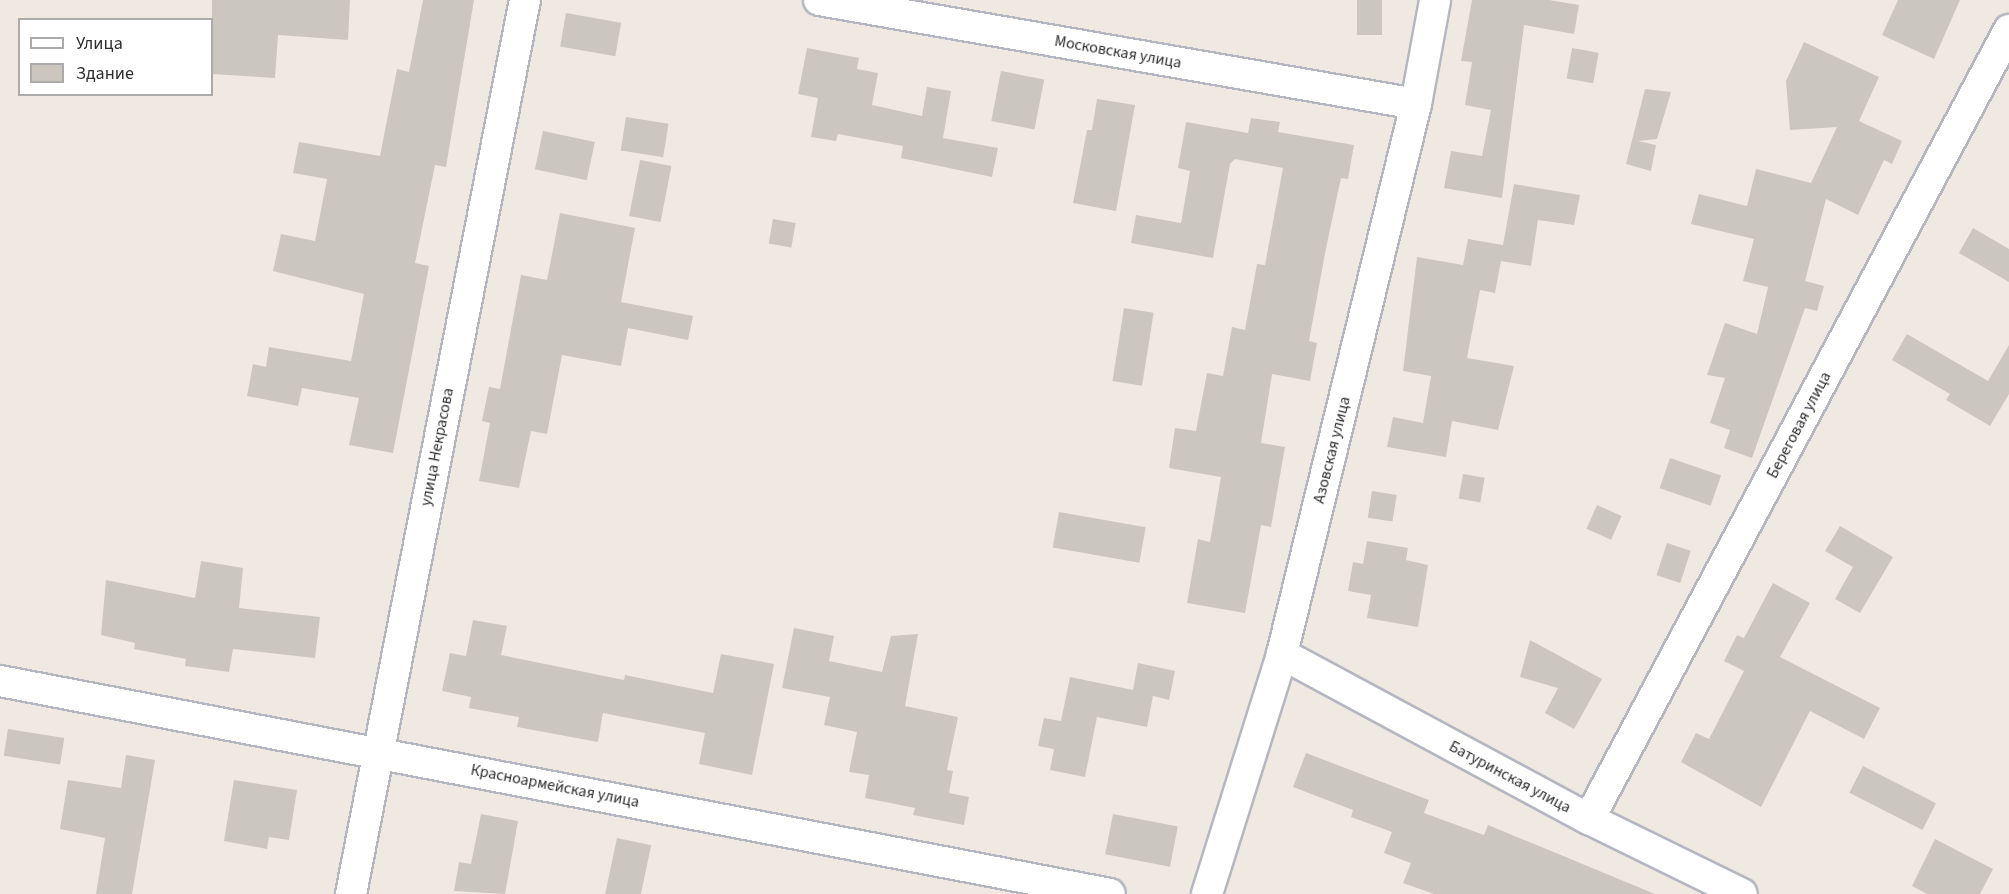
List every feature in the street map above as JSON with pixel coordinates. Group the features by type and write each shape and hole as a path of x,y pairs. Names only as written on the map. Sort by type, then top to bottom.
{"street":[{"name":"улица Некрасова","path":"351,894 525,0"},
{"name":"Московская улица","path":"819,0 1416,104"},
{"name":"Азовская улица","path":"1207,894 1282,654 1416,104 1435,0"},
{"name":"Береговая улица","path":"1589,819 2009,30"},
{"name":"Батуринская улица","path":"1282,654 1589,819 1742,894"},
{"name":"Красноармейская улица","path":"0,681 97,702 377,751 1110,894"}],"building":[{"path":"212,0 350,0 348,40 278,35 275,78 213,74"},
{"path":"423,0 474,0 446,167 435,165 415,263 429,266 393,453 349,445 359,398 302,388 298,406 247,396 253,364 266,367 269,347 351,361 364,294 273,271 281,234 315,241 327,179 293,173 299,142 380,156 397,69 409,72"},
{"path":"1357,0 1382,0 1382,35 1357,35"},
{"path":"1472,0 1549,0 1579,5 1574,34 1524,25 1502,198 1444,188 1451,151 1482,156 1491,110 1465,105 1472,62 1461,61"},
{"path":"1898,0 1960,0 1934,59 1882,35"},
{"path":"566,13 621,23 615,56 560,46"},
{"path":"1804,42 1879,77 1859,121 1902,141 1892,164 1884,160 1858,215 1826,199 1805,281 1824,286 1817,311 1805,308 1752,458 1724,448 1730,430 1710,423 1725,378 1707,375 1725,323 1757,334 1768,287 1743,281 1754,239 1691,224 1699,194 1747,206 1756,169 1811,183 1837,127 1790,130 1786,81"},
{"path":"807,48 859,58 857,69 878,73 872,105 922,116 927,87 951,91 943,138 998,148 992,177 901,158 903,146 838,134 836,141 811,137 818,98 798,94"},
{"path":"1572,48 1599,53 1593,83 1567,79"},
{"path":"1001,71 1044,79 1034,129 991,121"},
{"path":"1645,89 1671,92 1657,139 1638,141 1656,145 1651,171 1626,164"},
{"path":"1097,99 1135,105 1116,211 1073,203 1087,130 1092,130"},
{"path":"626,117 668,124 663,157 621,151"},
{"path":"1251,118 1280,122 1278,132 1354,145 1348,179 1341,178 1326,248 1309,341 1317,343 1310,381 1272,374 1261,443 1285,447 1271,527 1261,525 1245,613 1187,603 1198,539 1210,542 1221,477 1169,468 1175,428 1196,431 1207,373 1223,376 1232,327 1245,330 1257,264 1265,265 1283,168 1235,159 1230,164 1213,258 1131,243 1136,215 1181,223 1190,171 1178,168 1186,122 1248,133"},
{"path":"543,131 595,142 587,180 535,169"},
{"path":"640,160 671,166 661,222 629,216"},
{"path":"1514,184 1580,195 1574,225 1538,220 1531,266 1501,261 1495,293 1480,290 1467,358 1514,366 1498,430 1452,421 1446,457 1387,447 1393,417 1423,423 1431,376 1403,371 1417,257 1463,265 1468,239 1503,245"},
{"path":"560,213 635,228 621,302 693,316 688,340 628,328 621,366 562,355 547,434 531,431 519,488 479,481 490,423 482,421 489,387 500,389 521,275 547,280"},
{"path":"773,219 796,223 791,248 769,244"},
{"path":"1973,228 2009,249 2009,282 1959,253"},
{"path":"1124,308 1154,313 1142,386 1112,381"},
{"path":"1907,334 1988,381 2009,345 2009,394 1990,426 1946,400 1950,394 1892,360"},
{"path":"1670,458 1721,476 1711,506 1660,488"},
{"path":"1463,474 1485,478 1480,502 1459,499"},
{"path":"1372,491 1397,495 1392,522 1368,518"},
{"path":"1597,505 1622,516 1611,540 1586,529"},
{"path":"1059,512 1146,527 1139,563 1053,547"},
{"path":"1840,526 1893,557 1860,613 1835,599 1853,567 1825,551"},
{"path":"1367,541 1408,548 1406,560 1428,565 1418,627 1367,618 1371,595 1348,591 1353,562 1363,564"},
{"path":"1667,543 1691,551 1680,583 1656,575"},
{"path":"201,561 243,568 239,608 320,617 315,658 233,649 229,672 185,666 186,659 134,649 135,643 101,635 106,580 195,598"},
{"path":"1773,583 1810,603 1780,657 1880,708 1864,739 1810,711 1761,807 1681,762 1696,733 1709,739 1744,671 1724,661 1737,635 1744,638"},
{"path":"473,620 507,626 501,655 624,680 625,675 713,693 721,654 774,664 752,775 699,764 705,733 603,713 598,742 517,727 519,717 469,708 471,697 442,691 450,653 466,656"},
{"path":"794,628 834,636 829,661 882,672 891,636 918,634 905,706 958,717 947,770 953,771 949,793 969,797 964,825 913,815 915,808 865,798 869,775 849,772 857,732 824,725 830,697 782,688"},
{"path":"1530,640 1602,679 1574,729 1545,713 1558,688 1520,677"},
{"path":"1138,663 1175,671 1169,700 1153,696 1147,727 1097,717 1085,777 1050,770 1054,749 1038,746 1044,718 1061,721 1070,677 1133,690"},
{"path":"8,729 64,738 60,765 4,756"},
{"path":"1306,753 1429,800 1424,813 1484,835 1488,825 1655,894 1434,894 1403,883 1411,863 1384,853 1392,832 1351,817 1353,810 1293,787"},
{"path":"126,755 155,760 132,894 96,894 105,838 60,829 68,780 121,788"},
{"path":"1863,766 1936,803 1922,830 1849,793"},
{"path":"234,780 297,790 289,840 269,837 267,849 224,841"},
{"path":"481,814 518,821 505,894 454,891 459,862 471,864"},
{"path":"1113,814 1178,827 1170,867 1105,854"},
{"path":"617,838 651,845 641,894 605,894"},
{"path":"1935,839 1993,869 1980,894 1927,894 1912,886"}]}
